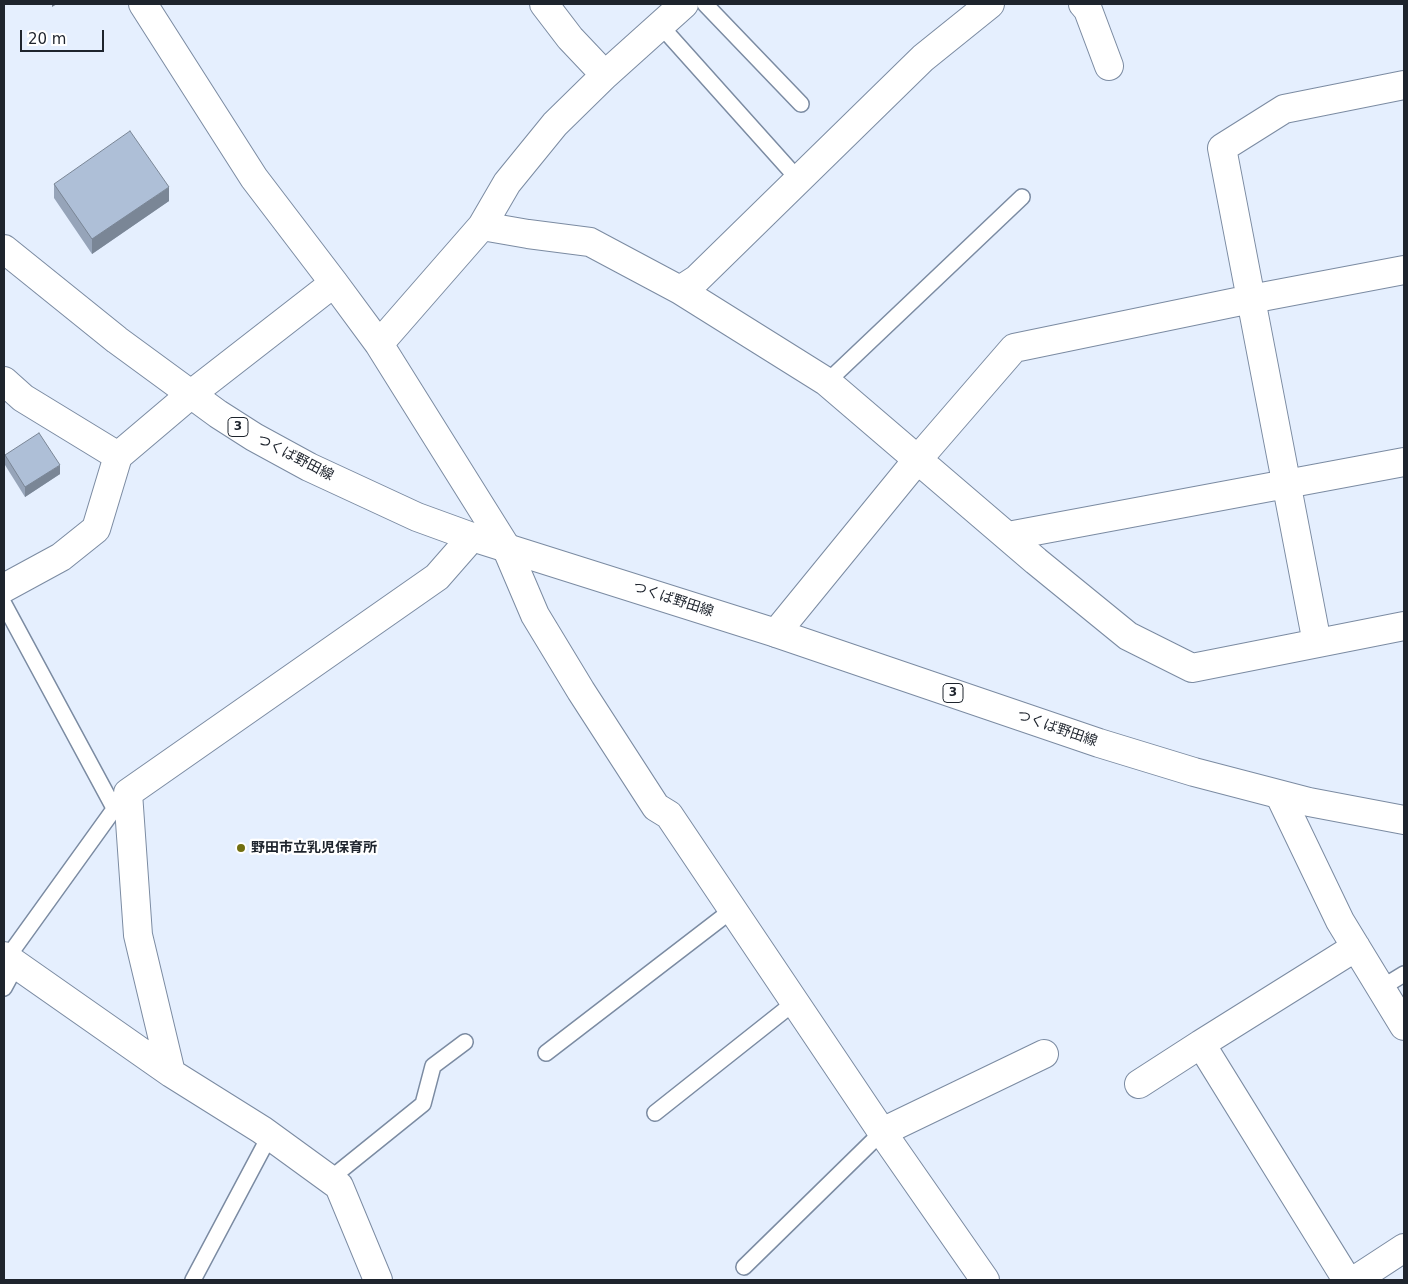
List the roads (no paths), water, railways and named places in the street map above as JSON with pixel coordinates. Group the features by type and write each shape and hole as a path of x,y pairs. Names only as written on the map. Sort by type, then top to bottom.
{"street":[{"path":"143,4 254,178 379,344 506,547 535,615 581,691 656,807 669,815 882,1132 985,1280"},
{"path":"544,4 570,38 605,75"},
{"path":"379,344 482,226 507,183 555,124 605,75 684,4"},
{"path":"680,290 697,279 923,58 990,4"},
{"path":"1083,4 1088,10 1108,66"},
{"path":"1317,643 1222,148 1284,109 1404,85"},
{"path":"482,226 590,242 680,290 827,382 1128,636 1192,668 1404,626"},
{"name":"つくば野田線","path":"4,249 117,340 190,395 254,437 309,467 418,517 472,537 776,633 1099,743 1280,796 1404,820"},
{"path":"776,633 918,459 1014,348 1251,299 1404,270"},
{"path":"4,588 61,557 96,529 118,456 190,395 334,283"},
{"path":"4,381 23,398 118,456"},
{"path":"1008,536 1404,462"},
{"path":"171,1073 138,935 121,801 437,577 472,537"},
{"path":"1280,796 1340,921 1404,1026"},
{"path":"1139,1084 1356,947"},
{"path":"9,960 171,1073 270,1136 339,1186 378,1280"},
{"path":"1201,1044 1347,1280"},
{"path":"882,1132 1044,1054"},
{"path":"1355,1280 1404,1248"}],"lane":[{"path":"705,4 800,104"},
{"path":"660,25 798,179"},
{"path":"827,382 1022,197"},
{"path":"4,604 121,801 9,960 4,988"},
{"path":"546,1053 732,910"},
{"path":"1381,988 1404,974"},
{"path":"654,1113 795,1002"},
{"path":"330,1179 423,1104 434,1066 466,1042"},
{"path":"744,1268 882,1132"},
{"path":"193,1280 270,1136"}],"place":[{"name":"野田市立乳児保育所","path":"241,848"}]}
